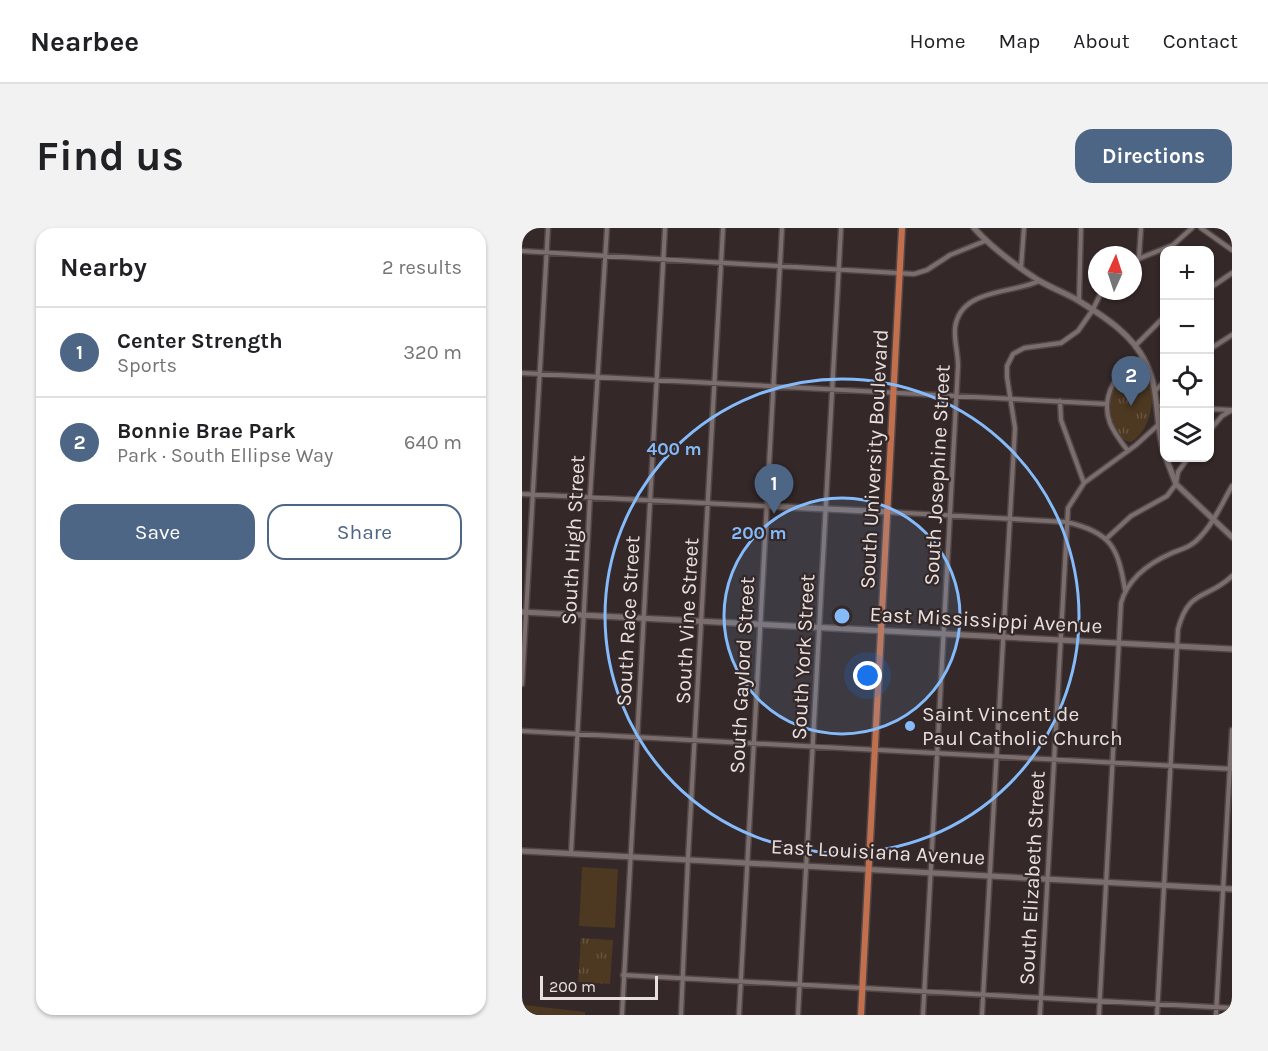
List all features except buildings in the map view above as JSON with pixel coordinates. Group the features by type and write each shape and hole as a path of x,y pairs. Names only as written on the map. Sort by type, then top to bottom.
{"main road":[{"name":"South University Boulevard","path":"861,1015 902,228"}],"street":[{"path":"522,684 524,612 548,228"},
{"name":"South High Street","path":"571,854 607,228"},
{"name":"South Race Street","path":"622,1015 664,228"},
{"name":"South Vine Street","path":"681,1015 723,228"},
{"name":"South Gaylord Street","path":"739,1015 782,228"},
{"name":"South York Street","path":"798,1015 840,228"},
{"path":"974,228 985,241 1021,268 1078,301 1118,328 1136,346 1144,358 1160,403"},
{"path":"1021,268 1024,228"},
{"path":"1078,301 1081,228"},
{"path":"1140,246 1141,228"},
{"path":"1142,256 1173,244 1192,228"},
{"path":"1201,228 1232,250"},
{"path":"522,251 914,274 924,271 950,255 985,241"},
{"path":"1214,285 1232,273"},
{"name":"South Josephine Street","path":"923,1015 957,396 956,326 962,310 975,299 1003,290 1027,287 1040,281"},
{"path":"982,1015 1015,428 1007,366 1013,354 1024,348 1061,342 1078,331 1098,300"},
{"path":"1136,346 1160,321"},
{"path":"1214,346 1232,335"},
{"path":"1128,451 1113,430 1108,417 1107,404 1113,386 1124,369 1144,358"},
{"path":"522,373 1107,404"},
{"path":"1156,390 1160,386"},
{"path":"1060,401 1061,420 1084,483"},
{"path":"1160,433 1158,424 1161,408"},
{"path":"1214,409 1232,410"},
{"path":"1214,425 1232,410"},
{"name":"South Elizabeth Street","path":"1040,1015 1068,508 1084,483 1145,438 1158,424"},
{"path":"1168,462 1176,484 1232,537"},
{"path":"1106,539 1131,516 1167,496 1176,484 1178,472 1185,462"},
{"path":"1099,1015 1121,603 1125,590 1139,574 1153,563 1193,544 1200,537 1232,486"},
{"path":"522,494 1066,522 1089,528 1106,539 1116,554 1125,590"},
{"path":"1157,1015 1179,646 1178,629 1188,605 1196,597 1232,576"},
{"name":"East Mississippi Avenue","path":"524,612 1232,649"},
{"path":"1216,1015 1232,730"},
{"path":"522,731 1231,769"},
{"name":"East Louisiana Avenue","path":"522,851 688,858 1232,889"},
{"path":"623,975 1232,1008"}],"green space":[{"path":"1134,368 1149,382 1152,404 1145,427 1131,442 1122,438 1115,430 1111,406 1112,393 1117,381 1124,372"},
{"path":"582,867 618,869 615,928 579,926"},
{"path":"581,938 613,940 610,984 578,982"},
{"path":"525,1005 585,1012 585,1015 524,1015"}],"place":[{"name":"Bonnie Brae Park","path":"1131,406"},
{"name":"Center Strength","path":"774,514"},
{"name":"Saint Vincent de Paul Catholic Church","path":"910,726"}]}
